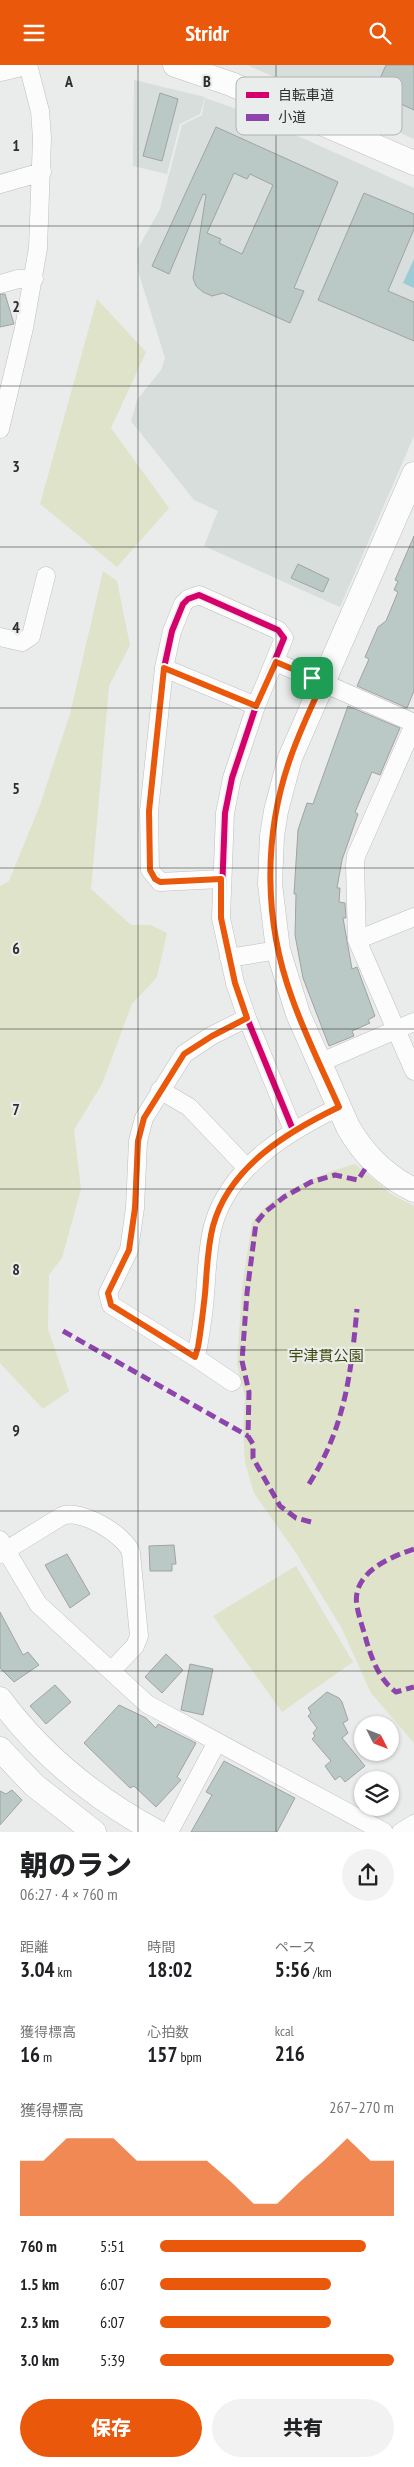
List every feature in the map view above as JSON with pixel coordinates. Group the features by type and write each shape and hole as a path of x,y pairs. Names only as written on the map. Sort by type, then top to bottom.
{"street":[{"path":"0,69 17,65"},
{"path":"0,429 5,383 34,279 38,248 42,172 40,111 28,65"},
{"path":"175,65 236,86"},
{"path":"349,135 414,163"},
{"path":"0,184 42,172"},
{"path":"0,284 18,279 34,279"},
{"path":"414,474 290,758 276,811 272,836 270,884 278,950 291,997 339,1107 356,1141 371,1159 389,1176 414,1190"},
{"path":"0,637 22,642 31,636 46,576"},
{"path":"221,879 160,882 155,879 150,870 149,811 164,668 172,631 183,604 188,599 199,595 278,630 284,638 276,662 256,706 232,778 225,813 221,918 229,958 247,1018 293,1130"},
{"path":"276,662 414,724 356,856 358,940 414,1071"},
{"path":"164,668 256,706"},
{"path":"358,940 414,917"},
{"path":"229,958 278,950"},
{"path":"232,1381 111,1305 108,1293 129,1250 135,1208 138,1141 144,1118 184,1054 212,1036 247,1018"},
{"path":"319,1063 414,1021"},
{"path":"160,1090 189,1107 248,1168"},
{"path":"195,1357 198,1347 208,1250 213,1227 229,1189 248,1168 293,1130 339,1107"},
{"path":"111,1671 135,1646 139,1635 130,1553 127,1543 119,1535 80,1515 70,1513 2,1548 38,1604 111,1671 147,1704 384,1832"},
{"path":"0,1699 39,1746 81,1783 125,1815 157,1832"},
{"path":"169,1832 218,1742"},
{"path":"0,1749 34,1785 94,1832"},
{"path":"401,1832 414,1824"}],"shaded area":[{"path":"247,65 414,65 414,139 402,134 402,77 274,77"},
{"path":"134,80 205,97 200,114 180,124 167,174 133,166"},
{"path":"205,98 236,109 236,135 295,135 414,188 414,436 340,607 204,546 218,511 194,500 131,421 137,400 161,370 165,358 138,271 137,250 160,209 182,125 202,115"}],"green space":[{"path":"97,299 146,352 111,428 169,508 117,567 40,504"},
{"path":"103,571 117,581 130,645 109,686 91,889 131,925 151,925 167,933 157,977 132,1004 102,1084 74,1130 81,1189 62,1258 49,1275 48,1329 69,1391 43,1409 0,1363 0,886 9,881 40,805 70,714"},
{"name":"宇津貫公園","path":"355,1164 391,1194 414,1206 414,1743 399,1726 399,1716 391,1716 371,1693 342,1629 296,1553 254,1493 245,1462 243,1428 245,1397 237,1364 242,1287 252,1223 271,1202 298,1186"},
{"path":"296,1566 353,1662 282,1712 213,1616"}],"water":[{"path":"414,259 414,288 403,283"}],"building":[{"path":"386,65 414,65 414,110 402,105 402,77 381,77"},
{"path":"160,93 178,99 162,161 143,156"},
{"path":"216,127 338,182 294,288 304,291 290,323 223,293 212,296 196,286 193,278 206,195 203,194 169,274 152,266","holes":["234,173 247,179 250,174 273,185 242,254 219,243 221,239 207,233"]},
{"path":"364,193 414,214 414,229 388,291 414,302 414,341 318,300"},
{"path":"0,294 5,294 14,324 0,327"},
{"path":"414,536 414,691 407,708 357,686 369,659 365,657 378,627 386,621 398,592 394,590 398,581 395,580"},
{"path":"298,564 329,579 323,592 291,578"},
{"path":"348,706 400,728 380,775 372,772 355,812 358,814 342,860 337,888 340,888 339,902 345,903 346,918 343,918 352,969 357,967 375,1016 368,1020 370,1023 352,1031 354,1036 329,1046 303,978 295,935 296,894 294,894 298,830 307,803 313,804"},
{"path":"174,1545 176,1564 172,1564 172,1571 150,1571 149,1546"},
{"path":"67,1554 90,1594 70,1608 45,1565"},
{"path":"0,1612 23,1655 28,1652 39,1665 14,1682 0,1668"},
{"path":"166,1654 183,1670 162,1693 145,1677"},
{"path":"190,1664 213,1669 203,1715 181,1710"},
{"path":"55,1685 71,1702 46,1724 30,1706"},
{"path":"327,1692 339,1698 342,1702 348,1720 343,1723 348,1733 342,1738 354,1753 354,1761 361,1761 365,1766 359,1771 354,1771 354,1775 345,1782 340,1776 335,1780 325,1766 331,1761 312,1739 315,1736 313,1733 317,1728 308,1716 311,1713 308,1708"},
{"path":"119,1705 146,1718 156,1728 158,1724 196,1743 177,1777 181,1780 156,1807 134,1786 130,1788 84,1743"},
{"path":"224,1761 295,1798 277,1832 191,1832 212,1795 206,1792"},
{"path":"12,1790 22,1800 0,1825 0,1791 6,1794"}],"marked path":[{"path":"311,1522 296,1518 280,1506 253,1458 253,1444 248,1436 249,1392 242,1361 247,1293 256,1223 265,1212 284,1197 311,1182 335,1175 358,1180 365,1169"},
{"path":"309,1484 331,1442 344,1400 349,1378 357,1309"},
{"path":"63,1331 248,1436"},
{"path":"414,1549 374,1568 360,1584 357,1594 358,1611 367,1643 381,1676 396,1692 414,1687"}],"cycle path":[{"path":"221,879 160,882 150,870 149,811 164,668 172,631 183,604 188,599 199,595 278,630 284,638 256,706 232,778 225,813 221,918 235,983 247,1018 293,1130"},
{"path":"247,1018 211,1036 184,1054 144,1118 138,1141 135,1208 129,1250 108,1293 111,1305 195,1357 203,1314 210,1243 213,1226 221,1205 232,1186 262,1154 280,1140 339,1107"}],"route":[{"path":"276,662 312,678 323,682 290,758 282,784 272,836 270,884 278,950 291,997 339,1107 293,1130 238,1177 229,1189 213,1227 208,1250 205,1294 195,1357 111,1305 108,1297 108,1293 121,1270 129,1250 135,1208 138,1141 144,1118 184,1054 212,1036 247,1018 235,983 221,918 221,879 160,882 155,879 150,870 149,811 164,668 256,706 276,662"}]}
